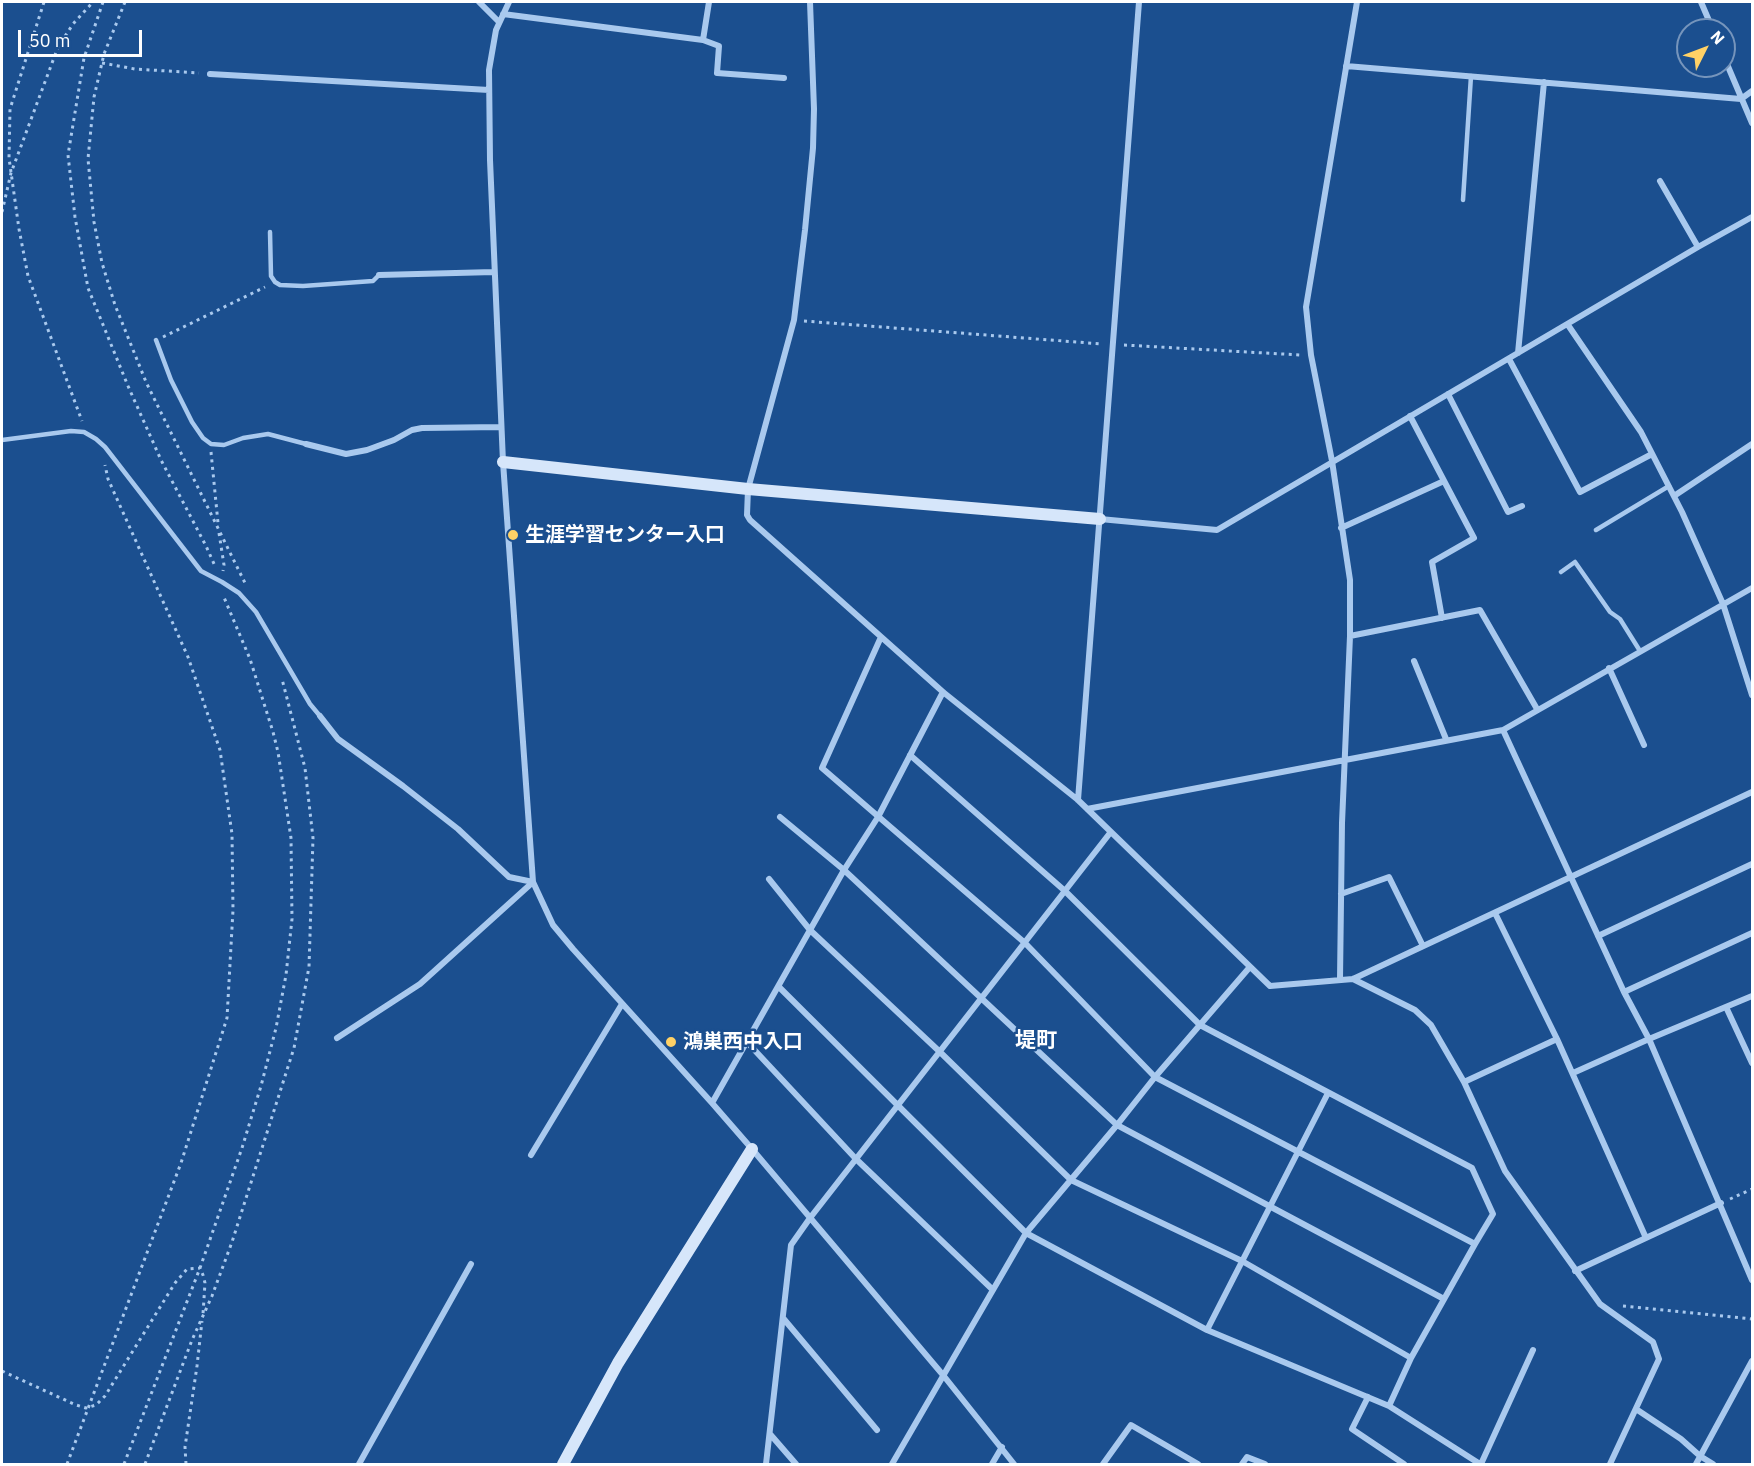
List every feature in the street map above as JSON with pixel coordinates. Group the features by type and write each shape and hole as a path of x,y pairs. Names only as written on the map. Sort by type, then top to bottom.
{"street":[{"path":"479,2 499,22"},
{"path":"509,2 499,22 492,50 489,90 501,428 533,882 553,924 573,949 752,1149 943,1375 1014,1464"},
{"path":"702,40 709,2"},
{"path":"810,2 814,109 813,148 794,320 748,489 747,515 943,692 1087,809 1269,986 1353,979 1752,792"},
{"path":"1077,800 1139,2"},
{"path":"1340,979 1350,580 1332,461 1311,355 1306,307 1357,2"},
{"path":"1701,2 1708,18"},
{"path":"503,14 702,40 719,46 717,73 784,78"},
{"path":"1346,66 1741,99 1752,92"},
{"path":"210,74 489,90"},
{"path":"1732,78 1752,123"},
{"path":"1518,354 1544,82"},
{"path":"1660,182 1698,247"},
{"path":"503,462 748,489 1217,530 1752,217"},
{"path":"379,274 494,272"},
{"path":"1568,325 1641,432 1674,496 1723,604 1752,695"},
{"path":"1509,359 1580,492 1652,454"},
{"path":"1448,394 1508,512 1522,506"},
{"path":"1410,416 1474,538 1432,562 1442,618"},
{"path":"306,444 346,454 368,450 412,430 422,428 501,428"},
{"path":"1674,496 1752,444"},
{"path":"1341,528 1444,481"},
{"path":"1087,809 1503,730 1752,588"},
{"path":"1350,636 1480,610 1537,709"},
{"path":"881,637 822,768 1025,943 1155,1077 1474,1244"},
{"path":"1414,661 1446,740"},
{"path":"1609,668 1644,745"},
{"path":"712,1103 844,870 878,816 943,692"},
{"path":"320,716 338,740 404,786 458,829 509,877 533,882"},
{"path":"1503,730 1570,878 1649,1039 1752,1280"},
{"path":"910,755 1065,891 1200,1025 1472,1168 1493,1214 1411,1358 1389,1406"},
{"path":"780,817 844,870 1117,1125 1444,1299"},
{"path":"766,1464 791,1245 1110,833"},
{"path":"1598,936 1752,864"},
{"path":"1341,894 1389,877 1423,946"},
{"path":"769,879 810,930 940,1052 1071,1180 1242,1261 1411,1358"},
{"path":"337,1038 420,984 533,882"},
{"path":"1496,913 1557,1039 1646,1238"},
{"path":"1624,992 1752,933"},
{"path":"892,1464 1026,1233 1249,968"},
{"path":"1353,979 1415,1010 1431,1025 1464,1082 1505,1172 1600,1304 1653,1342 1659,1359 1610,1464"},
{"path":"779,987 1026,1233 1207,1330 1389,1406 1469,1461 1481,1464 1533,1350"},
{"path":"1573,1074 1752,996"},
{"path":"531,1155 622,1004"},
{"path":"1726,1007 1752,1063"},
{"path":"1464,1082 1557,1039"},
{"path":"747,1042 856,1159 993,1290"},
{"path":"1207,1330 1328,1093"},
{"path":"562,1464 618,1363 752,1149"},
{"path":"1575,1271 1720,1203"},
{"path":"359,1464 471,1264"},
{"path":"783,1318 877,1430"},
{"path":"1696,1464 1752,1361"},
{"path":"1368,1397 1352,1429 1404,1464"},
{"path":"1636,1409 1713,1464"},
{"path":"1103,1464 1131,1425 1198,1464"},
{"path":"770,1434 796,1464"},
{"path":"992,1464 1002,1447"},
{"path":"1242,1464 1247,1457 1264,1464"}],"lane":[{"path":"1463,200 1471,76"},
{"path":"270,232 271,276 280,285 303,286 373,281 379,274"},
{"path":"156,340 171,380 192,422 203,438 211,444 224,445 243,438 268,434 306,444"},
{"path":"2,440 71,431 84,432 96,439 105,447 201,571 239,593 256,612 310,704 320,716"},
{"path":"1596,530 1669,486"},
{"path":"1561,572 1575,562 1610,612 1620,620 1640,651"}],"path":[{"path":"44,2 10,110 9,158 28,276 84,432"},
{"path":"2,212 11,173 58,46 73,24 93,2"},
{"path":"103,2 84,58 68,154 75,217 88,288 161,460 222,582"},
{"path":"125,2 104,54 94,97 88,159 94,222 102,263 115,305 146,382 244,583"},
{"path":"102,63 135,69 210,74"},
{"path":"156,340 275,282"},
{"path":"794,320 1113,344 1311,355"},
{"path":"124,1464 200,1268 242,1148 276,1028 292,919 291,838 278,752 260,686 223,593 224,565 210,455 211,444"},
{"path":"67,1464 181,1163 227,1018 233,910 232,834 220,750 188,657 108,479 104,460 105,447"},
{"path":"145,1464 232,1242 294,1048 309,967 313,838 305,768 281,678"},
{"path":"1720,1203 1752,1189"},
{"path":"2,1371 76,1405 86,1407 96,1405 105,1396 175,1283 187,1269 200,1268"},
{"path":"186,1464 185,1447 197,1366 205,1283 200,1268"},
{"path":"1600,1304 1752,1319"}],"place":[{"name":"生涯学習センター入口","path":"513,535"},
{"name":"鴻巣西中入口","path":"671,1042"}],"district":[{"name":"堤町","path":"1036,1041"}]}
